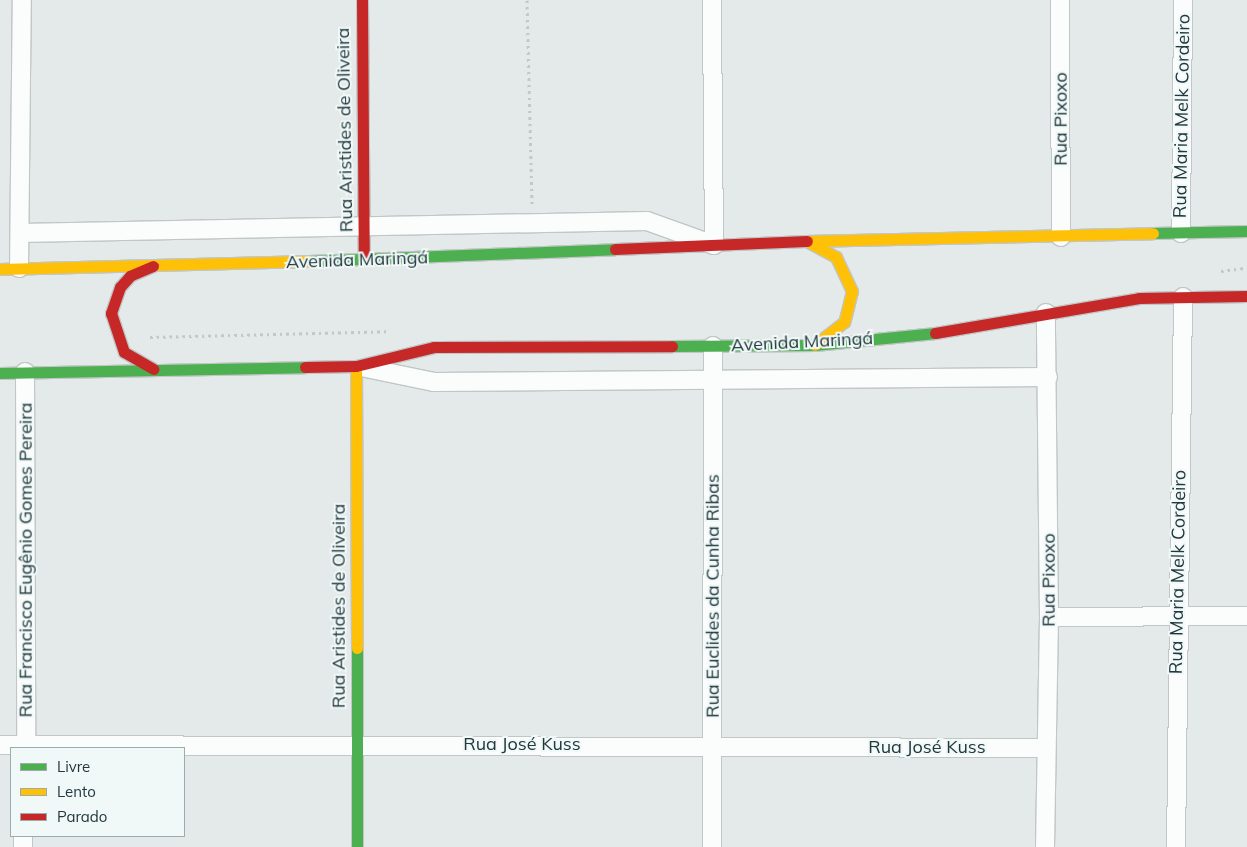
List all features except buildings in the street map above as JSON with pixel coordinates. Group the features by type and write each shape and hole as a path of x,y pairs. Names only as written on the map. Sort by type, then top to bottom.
{"main road":[{"name":"Rua Aristides de Oliveira","path":"362,0 364,260"},
{"name":"Avenida Maringá","path":"0,269 364,260 802,241 1061,237 1247,231"},
{"path":"802,241 836,256 852,291 844,322 815,345"},
{"path":"153,369 124,352 116,338 111,313 125,282 155,266"},
{"name":"Avenida Maringá","path":"0,372 356,366 434,347 815,345 937,333 1046,313 1182,297 1247,296"},
{"name":"Rua Aristides de Oliveira","path":"356,366 358,743 356,847"}],"street":[{"path":"19,268 22,0"},
{"path":"712,0 714,245"},
{"name":"Rua Pixoxo","path":"1060,0 1061,237"},
{"name":"Rua Maria Melk Cordeiro","path":"1181,233 1184,0"},
{"name":"Avenida Maringá","path":"20,233 647,221 714,245"},
{"name":"Rua Maria Melk Cordeiro","path":"1176,847 1176,616 1182,297"},
{"name":"Rua Pixoxo","path":"1045,847 1044,748 1049,617 1046,313"},
{"name":"Rua Euclides da Cunha Ribas","path":"712,847 713,346"},
{"name":"Avenida Maringá","path":"356,366 434,382 1048,377"},
{"name":"Rua Francisco Eugênio Gomes Pereira","path":"25,372 26,747"},
{"path":"1049,617 1247,616"},
{"name":"Rua José Kuss","path":"0,745 26,747 358,743 1044,748"}],"path":[{"path":"527,0 533,223"},
{"path":"1224,268 1247,268"}],"traffic: fast":[{"path":"1153,233 1247,231"},
{"path":"309,261 615,249"},
{"path":"672,346 815,345 935,333"},
{"path":"0,373 305,367"},
{"path":"357,648 357,847"}],"traffic: slow":[{"path":"807,241 1153,233"},
{"path":"808,242 836,257 852,291 844,322 815,345"},
{"path":"0,269 309,261"},
{"path":"356,366 357,648"}],"traffic: jam":[{"path":"362,0 364,260"},
{"path":"615,249 807,241"},
{"path":"153,266 130,276 120,287 111,313 124,352 153,369"},
{"path":"935,333 1139,298 1247,296"},
{"path":"305,367 356,366 434,347 672,346"}]}
